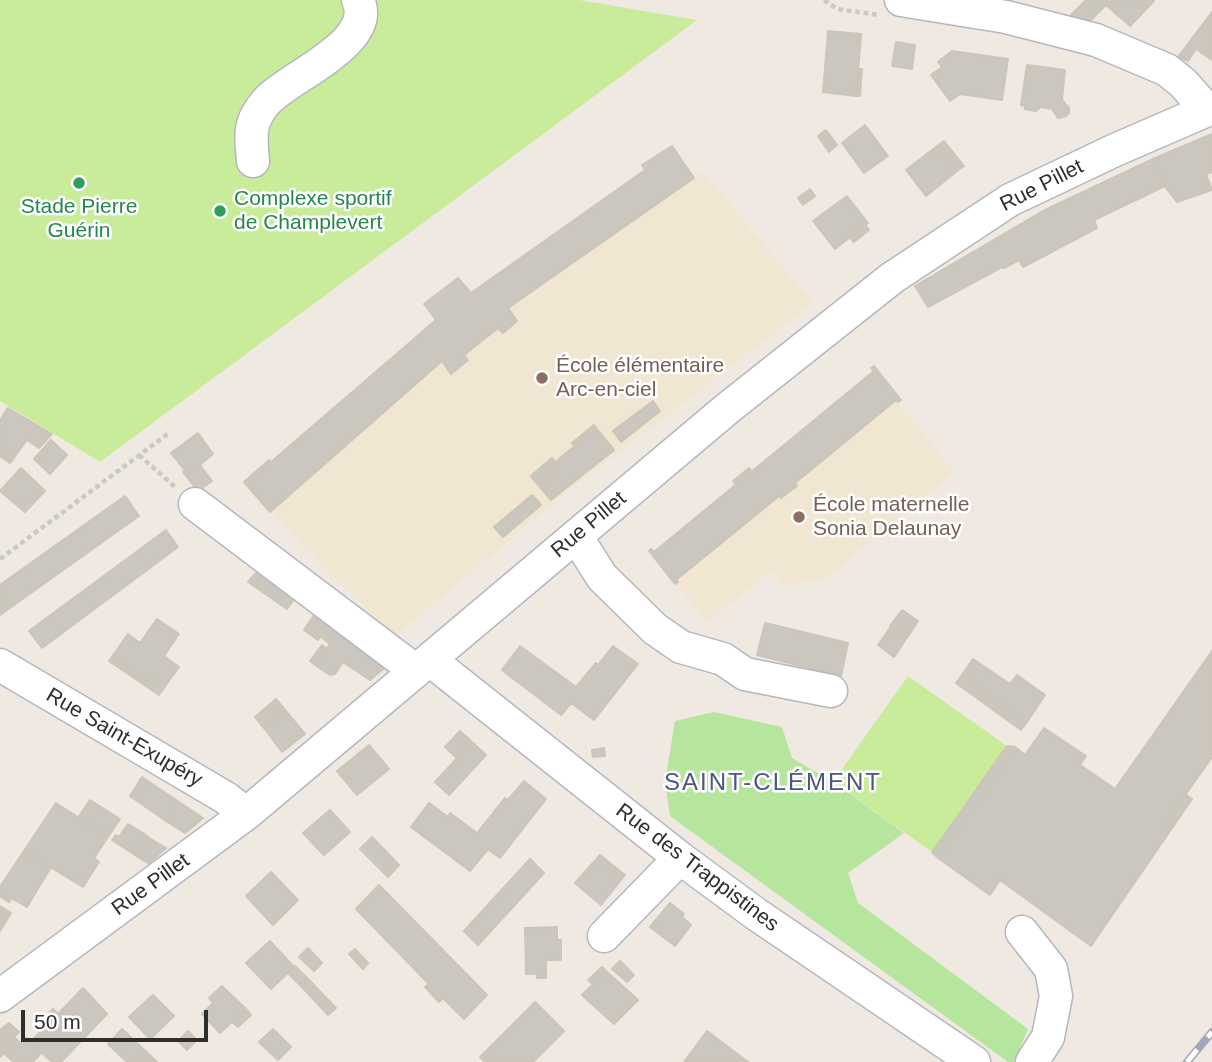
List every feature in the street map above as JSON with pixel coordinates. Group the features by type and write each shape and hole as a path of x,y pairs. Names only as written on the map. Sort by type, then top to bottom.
{"street":[{"path":"253,161 251,136 254,120 268,100 340,48 359,26 361,6 358,0"},
{"path":"901,0 1006,17 1096,40 1167,70 1210,109"},
{"name":"Rue Pillet","path":"0,996 246,814 728,408 892,278 1010,200 1210,109"},
{"name":"Rue des Trappistines","path":"195,504 423,665 756,914 974,1062"},
{"path":"576,536 602,577 655,629 681,647 723,659 745,674 831,691"},
{"name":"Rue Saint-Exupéry","path":"0,666 226,798 246,814"},
{"path":"604,936 680,858"},
{"path":"1022,932 1051,969 1056,996 1048,1037 1032,1062"}],"path":[{"path":"0,559 169,433"},
{"path":"139,455 195,504"}],"shaded area":[{"name":"École élémentaire Arc-en-ciel","path":"672,146 694,178 703,172 813,303 556,501 394,637 270,512 244,482 436,321 424,304 458,278 472,293 645,170 642,165"},
{"name":"École maternelle Sonia Delaunay","path":"874,366 901,400 898,403 954,472 826,578 783,586 772,571 707,622 649,551 651,549 655,552 736,485 733,481 749,468 752,471 873,371 871,368"}],"green space":[{"name":"Complexe sportif de Champlevert","path":"0,0 579,0 697,20 100,462 0,401"},
{"path":"908,676 1007,746 932,852 833,782"},
{"path":"714,712 782,727 792,758 833,782 904,833 848,873 858,903 1028,1029 1014,1062 1008,1062 670,816 665,782 675,721"}],"building":[{"path":"1086,0 1154,1 1130,26 1106,5 1089,22 1070,16"},
{"path":"1212,12 1212,60 1196,49 1188,61 1178,57"},
{"path":"828,31 861,34 856,96 823,92"},
{"path":"896,42 915,45 912,69 892,66"},
{"path":"952,51 1008,59 1002,100 960,94 950,101 931,75 942,67 938,62"},
{"path":"1027,65 1065,70 1062,100 1069,108 1066,116 1058,118 1052,109 1040,107 1036,111 1025,109 1025,106 1021,105"},
{"path":"858,69 862,69 860,96 856,96"},
{"path":"865,125 888,156 864,173 842,143"},
{"path":"826,130 837,145 829,152 818,136"},
{"path":"1212,134 1212,172 1206,174 1212,190 1177,202 1166,188 1155,158"},
{"path":"944,141 964,166 957,171 937,146"},
{"path":"672,146 694,178 508,308 517,321 503,333 498,328 464,355 468,360 451,374 442,361 270,512 244,482 269,460 271,462 436,320 424,304 458,278 471,293 645,170 642,165"},
{"path":"937,146 957,171 926,196 906,170"},
{"path":"1155,158 1165,186 1094,220 1097,228 1023,267 1019,260 1002,267 928,307 915,286 1043,211"},
{"path":"810,189 815,196 803,205 798,198"},
{"path":"847,196 868,223 835,249 813,221"},
{"path":"866,226 869,230 854,242 850,238"},
{"path":"874,366 901,400 896,400 795,483 797,486 781,498 779,496 676,580 678,582 675,584 649,551 651,549 654,552 874,371 871,368"},
{"path":"653,401 660,411 621,442 613,431"},
{"path":"8,408 52,434 39,448 27,440 10,463 0,456 0,420"},
{"path":"594,425 596,428 575,446 572,443"},
{"path":"596,428 614,450 551,500 541,488 553,478 546,470"},
{"path":"198,433 213,454 200,465 212,481 198,491 171,453"},
{"path":"51,440 67,455 50,474 34,459"},
{"path":"552,458 555,462 534,480 531,476"},
{"path":"21,468 45,491 25,512 0,491"},
{"path":"749,468 752,472 736,485 733,481"},
{"path":"546,470 553,478 541,488 534,480"},
{"path":"532,495 541,505 503,537 494,527"},
{"path":"125,496 139,516 0,615 0,585"},
{"path":"166,530 178,547 42,648 29,631"},
{"path":"256,573 261,577 254,586 248,582"},
{"path":"261,577 294,599 287,609 254,586"},
{"path":"902,610 918,621 907,638 890,626"},
{"path":"315,614 388,665 370,680 343,662 335,674 330,675 315,665 330,644 320,636 318,640 304,630"},
{"path":"157,619 179,634 164,656 179,667 166,685 153,676 149,683 112,657 128,634 140,643"},
{"path":"765,623 848,643 841,676 757,655"},
{"path":"890,628 906,639 894,657 878,645"},
{"path":"322,645 327,649 315,665 310,661"},
{"path":"520,646 576,687 613,646 638,664 594,720 571,703 561,715 502,670"},
{"path":"1212,651 1212,757 1163,826 1170,831 1091,946 1000,880 990,895 938,858 1015,747 1025,755 1044,728 1086,756 1080,765 1115,789"},
{"path":"112,657 149,683 153,676 166,685 159,695 109,661"},
{"path":"973,659 1010,684 1017,675 1045,695 1027,722 962,675"},
{"path":"962,675 1027,722 1021,730 956,683"},
{"path":"276,699 285,710 264,728 255,717"},
{"path":"285,710 305,734 282,752 264,728"},
{"path":"460,731 472,742 457,758 445,747"},
{"path":"472,742 486,755 449,795 435,782"},
{"path":"369,745 389,769 357,795 337,771"},
{"path":"1007,746 1015,747 938,858 932,852"},
{"path":"604,748 605,756 593,757 592,750"},
{"path":"142,777 179,802 166,821 130,796"},
{"path":"524,781 546,799 500,858 488,849 470,871 411,827 429,803 448,817 450,813 477,833 505,798 508,800"},
{"path":"1185,794 1192,799 1170,831 1163,826"},
{"path":"90,800 120,819 108,837 78,818"},
{"path":"179,802 203,818 185,833 166,821"},
{"path":"56,803 108,837 94,858 99,862 83,887 24,851"},
{"path":"330,810 350,832 324,855 303,833"},
{"path":"128,824 143,833 129,851 112,840 116,835 119,837"},
{"path":"143,833 148,837 135,855 129,851"},
{"path":"148,837 154,841 141,859 135,855"},
{"path":"372,837 399,865 388,877 360,849"},
{"path":"154,841 166,848 149,863 141,859"},
{"path":"24,851 51,867 27,907 11,898 9,902 0,896 0,887"},
{"path":"600,855 611,864 608,868 621,880 601,905 575,883"},
{"path":"530,859 544,873 478,945 464,931"},
{"path":"611,864 625,875 621,880 608,868"},
{"path":"271,872 298,900 273,925 246,896"},
{"path":"379,885 487,995 464,1019 443,998 439,1002 425,987 429,984 356,909"},
{"path":"670,903 684,914 682,917 691,925 675,946 650,927"},
{"path":"0,906 11,913 0,931"},
{"path":"557,927 557,940 561,940 561,960 546,960 546,978 537,978 537,974 526,974 525,928"},
{"path":"270,941 294,967 271,989 246,963"},
{"path":"308,948 322,963 314,971 299,957"},
{"path":"355,949 368,963 363,969 349,954"},
{"path":"620,961 634,975 627,982 612,969"},
{"path":"295,966 310,981 303,988 288,973"},
{"path":"602,967 606,971 593,984 588,980"},
{"path":"606,971 638,1000 614,1024 582,995"},
{"path":"310,981 336,1008 328,1015 303,988"},
{"path":"222,986 246,1009 220,1033 202,1014 213,1003 209,998"},
{"path":"83,988 107,1014 61,1062 52,1062 30,1042 50,1022 46,1017 53,1009 58,1014"},
{"path":"153,995 174,1016 150,1039 129,1017"},
{"path":"535,1002 564,1031 533,1062 485,1062 480,1057"},
{"path":"246,1009 251,1015 238,1027 232,1022"},
{"path":"9,1023 19,1032 0,1057 0,1030"},
{"path":"122,1029 157,1062 127,1062 108,1044"},
{"path":"273,1029 291,1047 278,1060 259,1042"},
{"path":"188,1031 197,1040 187,1050 178,1041"},
{"path":"707,1031 748,1062 684,1062"},
{"path":"26,1038 41,1053 33,1062 14,1062 3,1053 16,1039 21,1043"}],"railway":[{"path":"1187,1062 1212,1032"}],"place":[{"name":"Stade Pierre Guérin","path":"79,183"},
{"name":"Complexe sportif de Champlevert","path":"220,211"},
{"name":"École élémentaire Arc-en-ciel","path":"542,378"},
{"name":"École maternelle Sonia Delaunay","path":"799,517"}],"district":[{"name":"SAINT-CLÉMENT","path":"773,783"}]}
